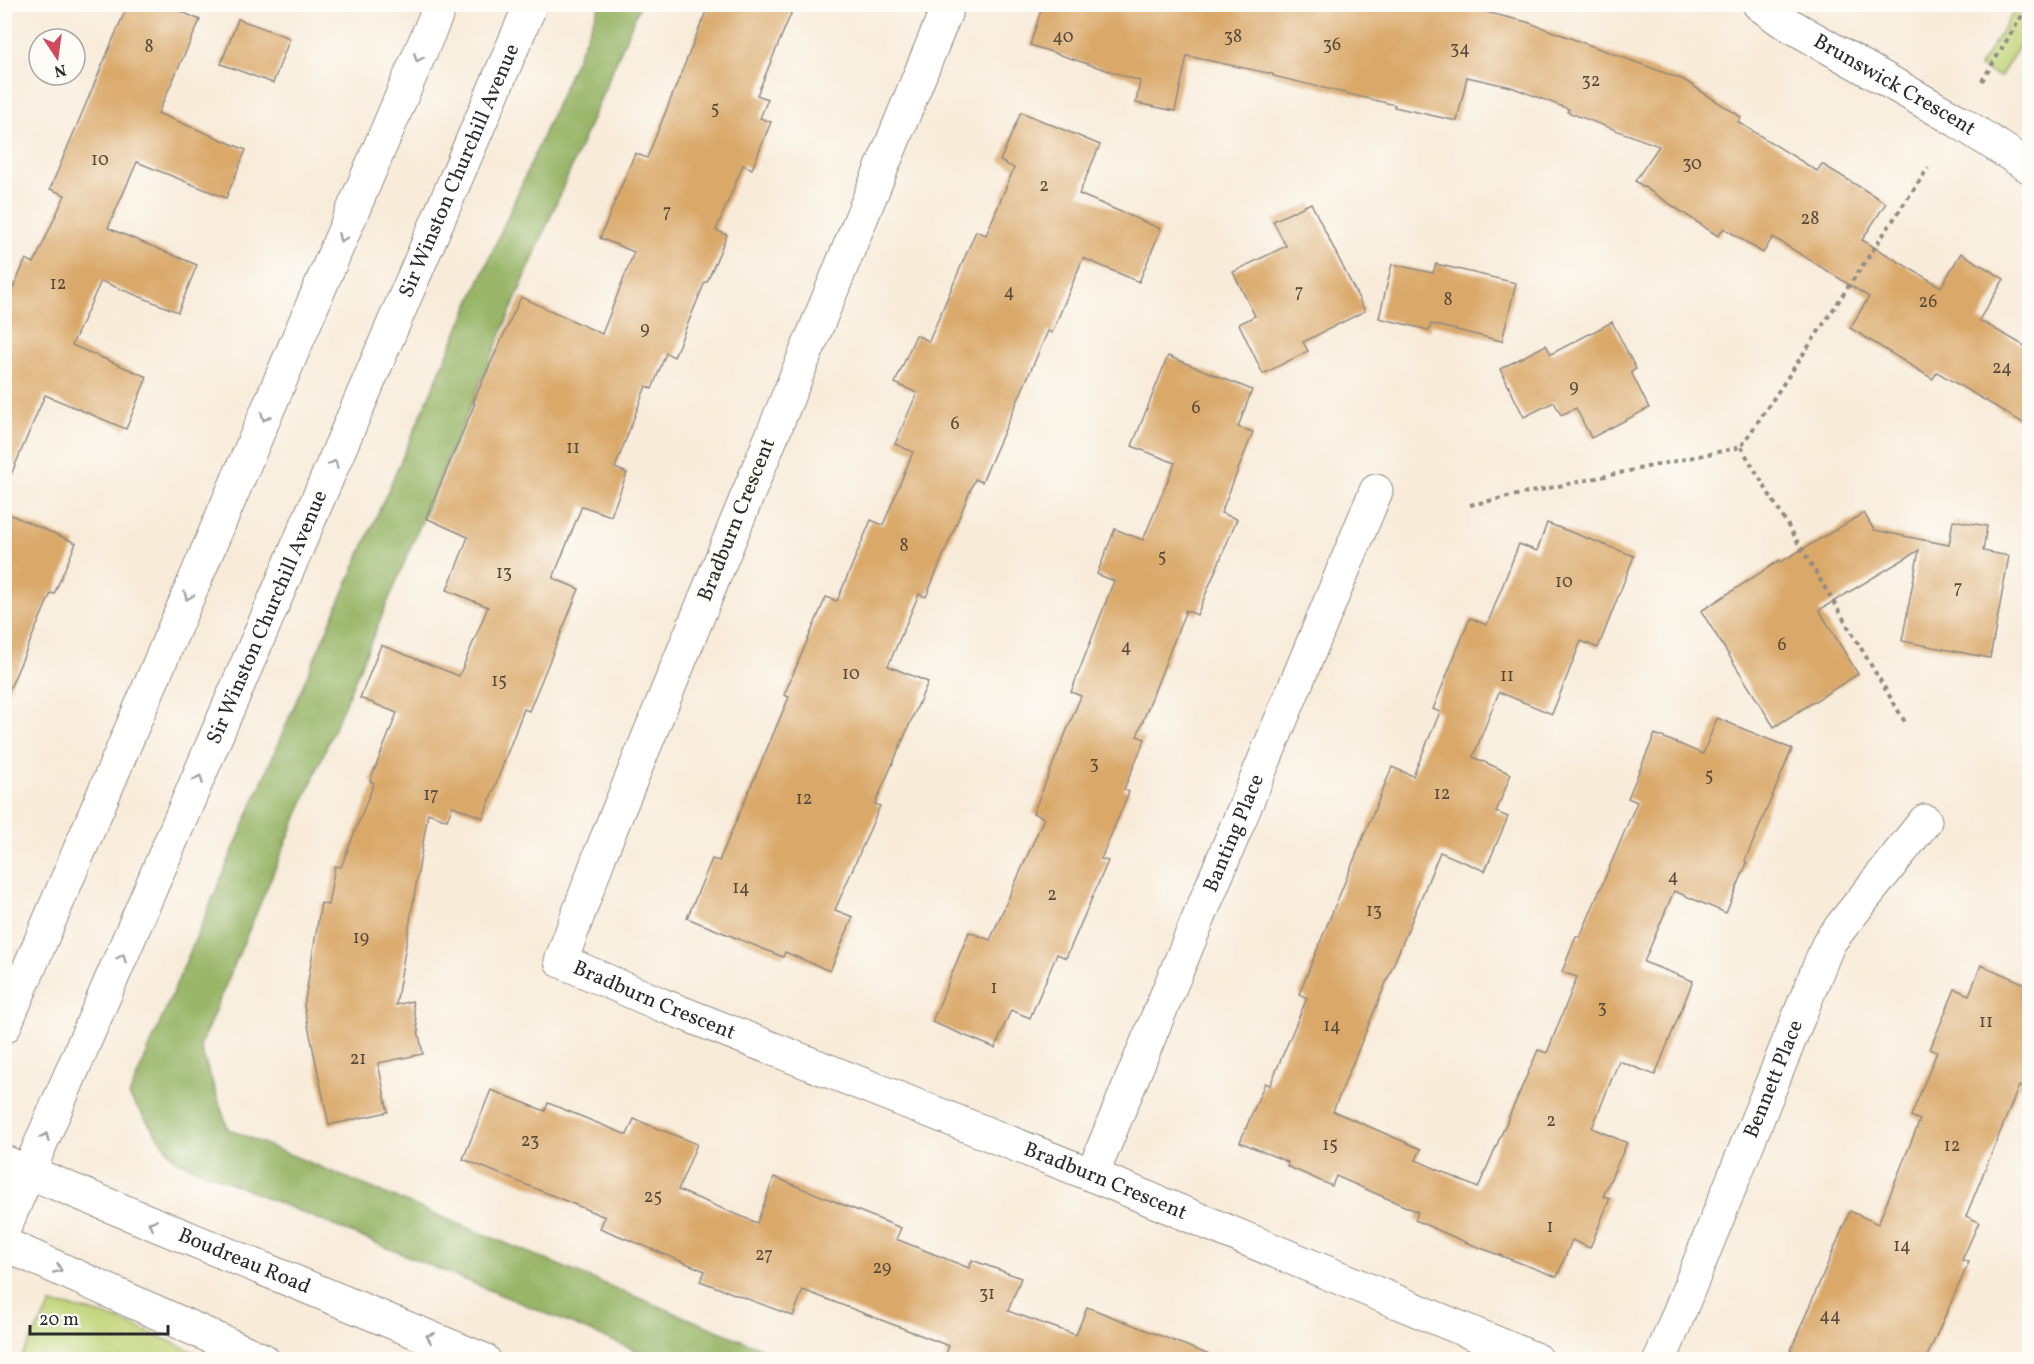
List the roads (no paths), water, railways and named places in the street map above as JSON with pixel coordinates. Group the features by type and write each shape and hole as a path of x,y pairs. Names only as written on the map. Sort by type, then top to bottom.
{"street":[{"path":"4,1027 441,4"},
{"name":"Sir Winston Churchill Avenue","path":"4,1229 17,1168 531,4"},
{"name":"Bradburn Crescent","path":"949,4 600,855 561,961 662,1005 1092,1175 1537,1359"},
{"name":"Brunswick Crescent","path":"1759,4 1781,20 1958,121 2030,167"},
{"name":"Banting Place","path":"1092,1175 1376,491"},
{"name":"Bennett Place","path":"1660,1359 1829,942 1925,822"},
{"name":"Boudreau Road","path":"17,1168 484,1359"},
{"path":"4,1245 262,1359"}]}
